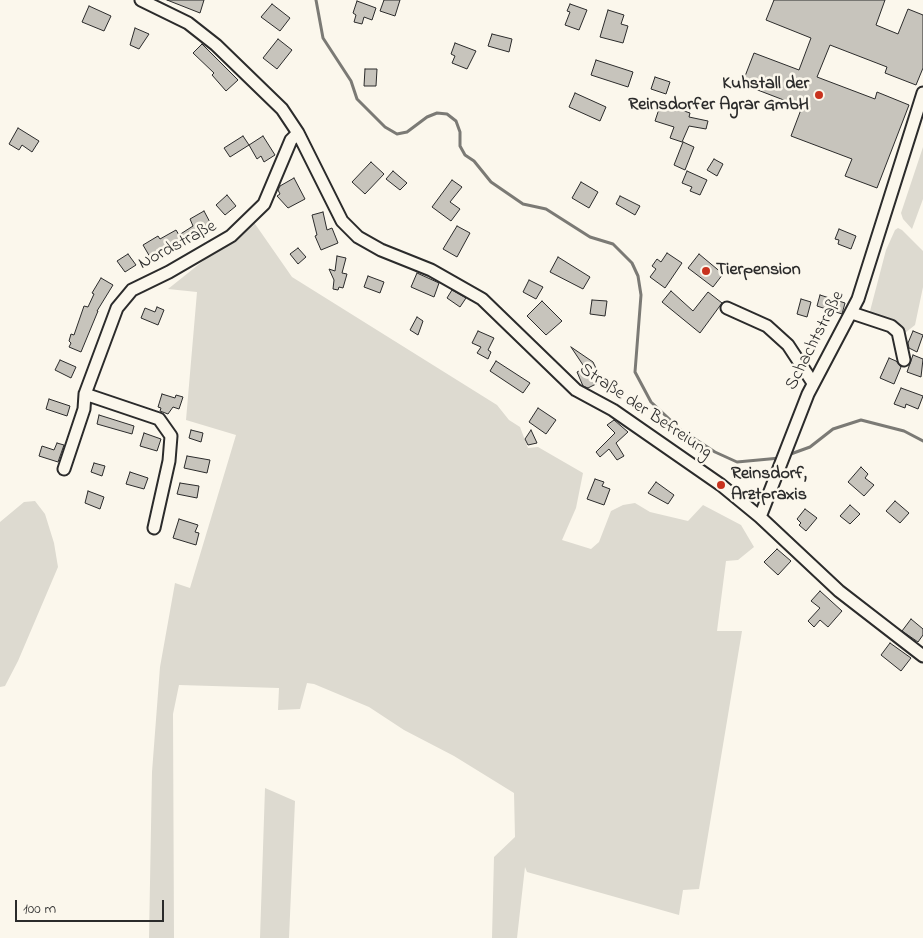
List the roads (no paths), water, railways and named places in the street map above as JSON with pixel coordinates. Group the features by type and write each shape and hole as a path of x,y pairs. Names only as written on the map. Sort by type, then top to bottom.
{"street":[{"name":"Straße der Befreiung","path":"141,0 188,23 216,45 282,109 298,133 342,221 358,237 381,250 432,270 482,299 576,390 614,410 721,485 760,518 838,591 923,656"},
{"name":"Schachtstraße","path":"760,518 813,383 858,299 923,92"},
{"name":"Nordstraße","path":"64,470 84,409 85,394 117,308 132,290 169,272 231,236 264,204 291,140 298,133"},
{"path":"727,308 767,326 788,345 813,383"},
{"path":"852,313 891,326 898,332 904,360"},
{"path":"85,394 159,419 171,436 169,461 154,528"}],"waterway":[{"path":"316,0 323,38 351,81 357,99 385,127 397,134 407,132 427,117 437,113 447,114 456,121 460,132 460,146 465,155 474,161 491,182 523,204 546,209 590,237 613,244 632,263 638,276 641,295 635,372 651,402 681,430 715,452 737,462 780,458"},
{"path":"788,455 810,447 833,429 861,420 904,431 923,441"}],"place":[{"name":"Kuhstall der Reinsdorfer Agrar GmbH","path":"819,95"},
{"name":"Tierpension","path":"706,271"},
{"name":"Reinsdorf, Arztpraxis","path":"721,485"}]}
